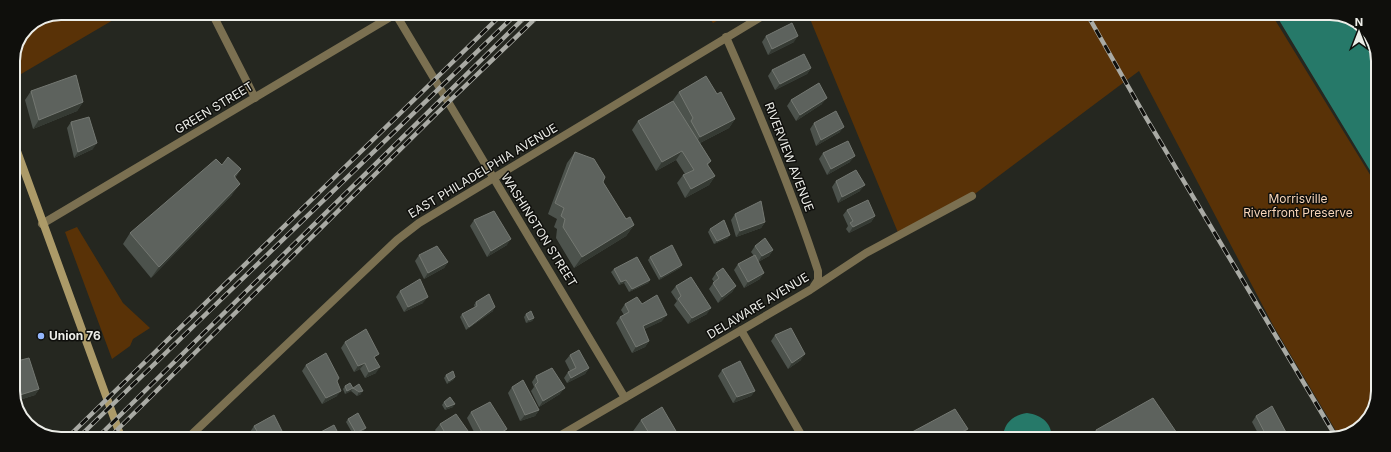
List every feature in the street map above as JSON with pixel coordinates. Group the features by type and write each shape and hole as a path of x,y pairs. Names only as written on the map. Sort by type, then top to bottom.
{"main road":[{"path":"20,160 119,432"}],"street":[{"path":"216,20 255,98"},
{"name":"GREEN STREET","path":"42,224 386,20"},
{"name":"WASHINGTON STREET","path":"400,20 493,178 560,286 625,398"},
{"name":"EAST PHILADELPHIA AVENUE","path":"195,432 397,240 418,223 756,20"},
{"name":"RIVERVIEW AVENUE","path":"726,37 778,156 818,271 818,280 814,286"},
{"name":"DELAWARE AVENUE","path":"566,432 741,330 866,253 972,196"},
{"path":"741,330 800,432"}],"green space":[{"path":"61,20 113,20 20,75 20,61 23,45 32,32 38,27 45,23"},
{"path":"711,20 719,20 713,23"},
{"name":"Morrisville Riverfront Preserve","path":"810,20 1275,20 1371,176 1371,396 1368,407 1359,420 1348,428 1336,431 1274,327 1139,71 972,196 899,235"},
{"path":"77,227 123,303 150,328 133,339 130,346 112,359 65,232"}],"water":[{"path":"1279,20 1335,20 1348,24 1357,30 1362,36 1369,48 1371,59 1371,172"},
{"path":"1022,414 1032,414 1042,418 1048,424 1052,432 1003,432 1007,424 1013,418"}],"building":[{"path":"792,23 798,36 772,49 766,36"},
{"path":"804,54 811,68 780,84 772,70"},
{"path":"76,75 83,102 39,120 31,91"},
{"path":"706,76 717,94 721,92 735,119 700,137 691,121 693,118 679,92"},
{"path":"819,83 827,98 800,115 791,100"},
{"path":"673,101 711,161 707,164 715,176 691,189 683,175 694,170 682,151 662,162 638,121"},
{"path":"836,111 844,127 821,140 814,123"},
{"path":"89,117 97,143 78,152 71,122"},
{"path":"848,141 855,156 831,169 823,153"},
{"path":"575,152 594,159 605,177 603,182 626,219 630,217 634,225 582,257 563,227 565,219 561,216 564,208 555,203"},
{"path":"228,157 241,169 234,176 240,184 159,267 130,233 216,159 222,165"},
{"path":"856,170 865,185 842,197 836,181"},
{"path":"868,200 875,216 853,227 850,223 853,221 847,210"},
{"path":"761,201 765,222 740,231 735,214"},
{"path":"494,211 511,239 491,251 474,220"},
{"path":"724,220 730,235 717,241 710,229"},
{"path":"765,238 773,250 762,256 755,246"},
{"path":"672,245 682,265 661,277 650,257"},
{"path":"437,246 448,262 428,273 419,255"},
{"path":"755,255 764,273 748,282 738,264"},
{"path":"637,257 650,280 632,289 626,280 621,282 614,269"},
{"path":"723,268 736,286 722,297 713,283 719,278 716,273"},
{"path":"691,277 711,308 692,318 678,299 681,296 676,286"},
{"path":"420,279 428,297 408,307 400,291"},
{"path":"489,294 495,307 469,327 462,314 477,306 476,302"},
{"path":"657,295 667,315 643,326 649,341 636,347 620,317 629,312 625,304 637,297 642,304"},
{"path":"531,311 534,318 529,320 526,314"},
{"path":"791,328 805,354 792,363 775,335"},
{"path":"366,329 379,354 374,357 380,367 369,372 365,363 358,366 345,342"},
{"path":"579,350 589,368 571,378 568,372 576,368 570,355"},
{"path":"326,353 339,378 337,381 341,391 326,398 306,365"},
{"path":"29,358 39,389 20,395 20,393 20,360"},
{"path":"740,361 755,391 737,397 722,370"},
{"path":"552,368 565,388 543,401 535,385 538,382 536,376"},
{"path":"453,371 455,377 449,381 446,375"},
{"path":"523,380 539,410 525,415 512,387"},
{"path":"350,383 353,388 347,391 345,386"},
{"path":"359,384 363,391 359,392 353,388"},
{"path":"450,397 455,404 447,407 444,402"},
{"path":"1153,398 1176,432 1097,432 1096,430"},
{"path":"490,402 507,429 502,432 482,432 471,412"},
{"path":"1272,406 1286,432 1264,432 1256,416"},
{"path":"662,407 677,432 648,432 641,420"},
{"path":"955,409 968,429 962,432 912,432"},
{"path":"358,413 366,428 355,432 348,419"},
{"path":"456,414 469,432 445,432 440,424"},
{"path":"274,415 282,431 258,432 254,426"},
{"path":"334,425 338,432 321,432"}],"railway":[{"path":"73,432 496,20"},
{"path":"84,432 510,20"},
{"path":"103,432 522,20"},
{"path":"115,432 434,116 534,20"},
{"path":"1090,20 1145,116 1333,432"}],"place":[{"name":"Union 76","path":"41,336"}]}
